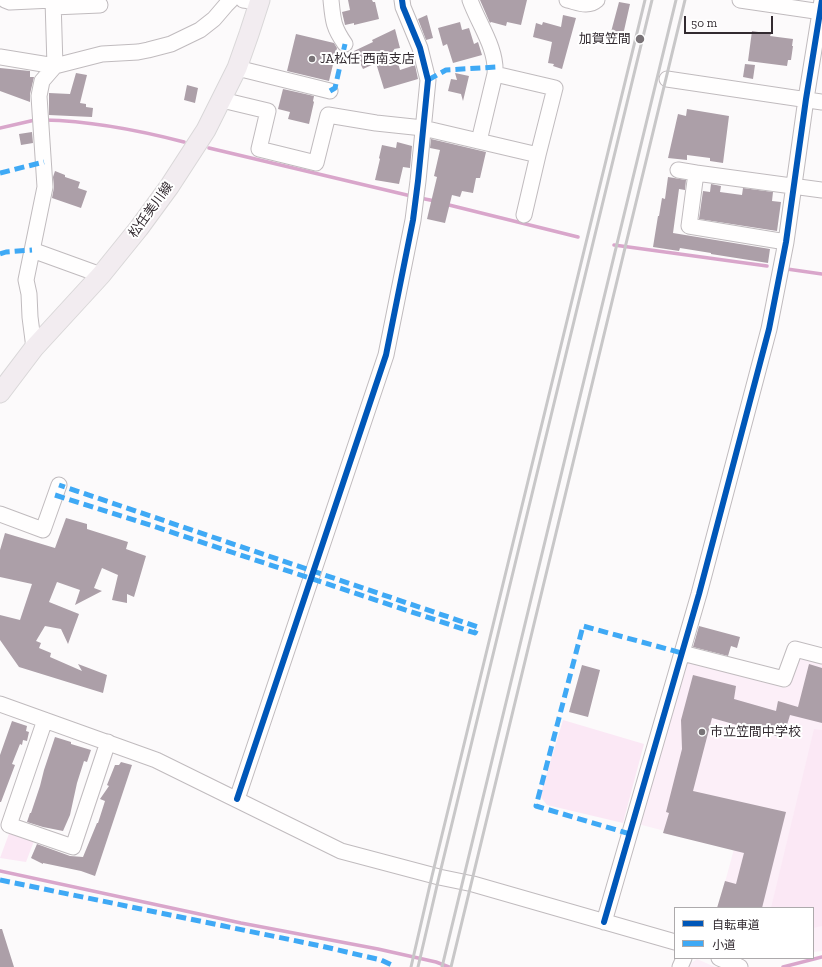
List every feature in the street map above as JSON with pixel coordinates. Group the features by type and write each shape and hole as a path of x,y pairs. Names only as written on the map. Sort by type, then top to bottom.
{"main road":[{"name":"松任美川線","path":"0,393 34,348 101,275 139,228 169,187 206,130 237,68 249,34 254,1"}],"street":[{"path":"5,0 10,2 53,2 100,5"},
{"path":"0,57 55,66 102,54 138,52 171,44 204,28 231,0"},
{"path":"331,0 333,24 344,44"},
{"path":"237,799 386,355 413,220 428,80 420,48 403,7 402,0"},
{"path":"470,0 490,46 496,67 479,141"},
{"path":"567,0 590,4 597,0"},
{"path":"604,922 699,594 769,329 786,242 806,99 821,8 740,0"},
{"path":"34,348 29,294 26,280 45,187 39,96 42,81 55,66 53,2"},
{"path":"237,68 330,91"},
{"path":"495,74 555,88 524,215"},
{"path":"667,79 822,102"},
{"path":"222,100 268,111 259,149 316,163 328,114 376,123 423,128 538,155"},
{"path":"678,170 822,190"},
{"path":"696,173 689,226 786,242"},
{"path":"32,250 101,275"},
{"path":"0,514 43,530 59,485"},
{"path":"682,653 784,680 795,649 822,656"},
{"path":"0,704 156,760 341,851 439,877 473,884 674,942"},
{"path":"45,720 9,825 73,847 108,742"},
{"path":"721,959 740,967"}],"shaded area":[{"path":"797,658 822,664 822,951 814,952 814,907 718,907 734,849 638,824 684,662 690,661 784,688"},
{"path":"563,720 644,744 623,823 547,805 540,796"},
{"path":"814,729 822,730 822,926 814,928 814,907 771,907"},
{"path":"10,831 34,841 26,862 0,858"},
{"path":"697,959 715,967 689,967 690,964"}],"building":[{"path":"348,0 372,0 375,2 379,19 354,25 354,23 345,25 342,12 350,10"},
{"path":"480,0 527,0 521,25 507,22 506,26 490,23"},
{"path":"619,2 630,4 621,44 608,41"},
{"path":"427,15 433,38 426,40 418,19"},
{"path":"563,15 576,18 562,69 553,66 554,64 548,63 552,42 533,37 536,23 542,25 543,22 561,27"},
{"path":"460,22 462,30 469,28 474,44 478,42 482,55 453,63 447,44 443,46 438,28"},
{"path":"395,29 400,48 394,49 400,70 415,65 418,79 384,89 376,63 363,69 354,51"},
{"path":"752,31 771,34 770,36 793,39 791,60 788,60 787,66 748,61"},
{"name":"JA松任 西南支店","path":"296,34 334,43 337,48 329,81 287,71"},
{"path":"745,64 755,65 753,79 743,77"},
{"path":"0,68 30,71 30,77 34,77 30,94 30,102 0,91"},
{"path":"76,73 87,75 80,103 86,104 86,107 93,108 92,117 49,115 49,93 70,94"},
{"path":"455,73 469,76 463,101 461,94 448,91 451,79 457,80"},
{"path":"187,85 198,88 195,103 184,100"},
{"path":"283,89 314,96 309,124 288,119 290,112 278,109"},
{"path":"687,109 729,116 723,163 710,161 710,158 687,155 687,160 668,158 678,114 686,116"},
{"path":"32,132 33,143 21,145 19,134"},
{"path":"431,139 486,152 480,178 476,178 473,193 462,191 460,197 452,195 445,223 427,219 437,177 434,176 440,150 430,148"},
{"path":"397,142 412,146 410,168 403,167 399,184 375,180 382,145 396,148"},
{"path":"55,171 65,175 65,177 80,182 78,188 87,191 81,208 52,198 54,187 53,177"},
{"path":"668,177 686,180 685,190 679,189 673,233 770,249 768,263 680,248 679,251 653,247 662,198 665,199"},
{"path":"711,184 721,186 720,192 742,195 743,188 773,192 772,201 781,202 777,231 699,219 703,191 710,192"},
{"path":"66,518 87,524 87,529 128,542 126,549 146,556 134,597 127,594 127,603 112,600 118,575 102,568 94,588 102,591 75,605 80,590 57,582 49,602 79,614 68,644 61,629 45,626 36,641 41,643 39,648 51,653 50,657 82,671 78,664 107,675 103,693 19,667 0,640 0,615 20,620 32,584 0,577 0,550 5,533 55,548"},
{"path":"699,626 740,637 737,648 731,646 728,656 693,647"},
{"path":"809,664 822,668 822,723 790,715 783,738 712,718 693,791 786,812 762,907 717,907 725,881 736,884 744,853 663,833 669,813 666,812 682,749 681,720 693,675 736,686 734,699 776,711 778,701 798,707"},
{"path":"582,665 600,670 588,717 569,712"},
{"path":"12,721 27,726 26,731 29,732 27,741 23,740 22,745 20,744 12,764 15,765 0,802 0,755"},
{"path":"55,737 91,750 87,762 84,761 77,783 70,815 63,831 27,822"},
{"path":"121,762 132,765 95,876 81,871 43,864 31,858 37,844 70,856 83,857 98,823 105,801 100,799 109,786 107,785 115,765 119,765"},
{"path":"0,929 2,929 14,967 0,967"}],"waterway":[{"path":"0,128 35,120"},
{"path":"44,120 80,122 115,127 184,142"},
{"path":"209,148 411,196"},
{"path":"420,198 435,201"},
{"path":"445,204 578,237"},
{"path":"614,245 767,266"},
{"path":"787,269 822,274"},
{"path":"0,871 241,923 378,949 436,962 449,967"},
{"path":"783,967 822,957"}],"railway":[{"path":"411,967 645,0"},
{"path":"418,967 652,0"},
{"path":"442,967 676,0"},
{"path":"451,967 685,0"}],"marked path":[{"path":"330,91 335,88 345,44"},
{"path":"428,80 446,70 496,67"},
{"path":"0,173 44,162"},
{"path":"0,254 6,252 32,250"},
{"path":"55,495 475,633 478,627 59,485"},
{"path":"630,834 536,806 583,626 682,653"},
{"path":"0,880 321,946 381,960 392,965 393,967"}],"cycle path":[{"path":"237,799 386,355 413,220 428,80 420,48 403,7 402,0"},
{"path":"604,922 699,594 769,329 786,242 806,99 822,0"}],"place":[{"name":"加賀笠間","path":"640,39"},
{"name":"JA松任 西南支店","path":"312,59"},
{"name":"市立笠間中学校","path":"702,732"}]}
